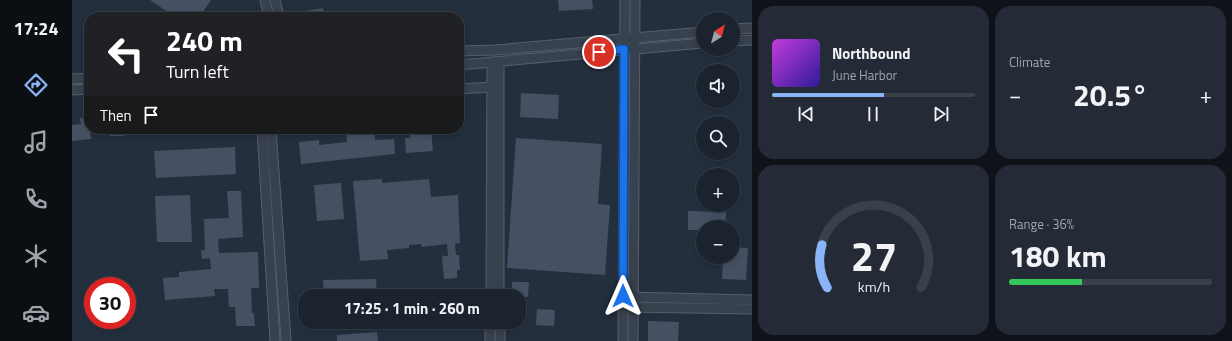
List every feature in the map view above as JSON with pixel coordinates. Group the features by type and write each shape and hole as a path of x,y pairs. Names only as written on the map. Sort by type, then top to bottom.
{"street":[{"path":"265,0 267,12"},
{"path":"275,0 277,12"},
{"path":"623,341 625,0"},
{"path":"633,341 635,0"},
{"path":"740,29 752,28"},
{"path":"464,51 494,50 696,33"},
{"path":"740,41 752,40"},
{"path":"464,65 696,44"},
{"path":"490,289 492,87 495,62"},
{"path":"495,62 500,289"},
{"path":"72,79 84,78"},
{"path":"464,89 492,87"},
{"path":"72,90 84,89"},
{"path":"262,134 275,341"},
{"path":"271,134 286,341"},
{"path":"623,296 752,300"},
{"path":"623,307 752,309"},
{"path":"490,329 490,341"},
{"path":"500,329 500,341"}],"building":[{"path":"150,0 211,0 203,12 168,12"},
{"path":"558,0 592,0 593,9 559,11"},
{"path":"323,8 323,12 306,12"},
{"path":"521,93 559,95 558,119 520,117"},
{"path":"80,118 84,118 84,134 91,134 91,139 72,141 72,125 81,124"},
{"path":"110,134 124,134 124,136 110,136"},
{"path":"346,134 374,134 375,140 394,139 395,154 301,164 299,142 319,140 319,145 347,142"},
{"path":"410,134 431,134 433,151 406,153 405,138 410,138"},
{"path":"516,138 602,144 598,204 610,205 605,275 507,268"},
{"path":"235,147 236,174 156,178 154,151"},
{"path":"382,179 382,183 429,179 431,197 458,195 460,243 455,244 456,255 459,255 460,270 457,270 457,278 444,279 442,256 448,256 447,244 422,247 421,244 409,245 409,248 387,250 388,259 360,261 353,181"},
{"path":"341,183 344,219 317,221 314,185"},
{"path":"227,191 241,191 243,237 218,239 219,253 258,252 259,288 251,288 252,313 254,313 255,326 236,326 235,307 229,307 228,289 214,289 215,296 165,300 163,278 179,277 179,272 211,269 210,258 202,259 201,250 205,250 204,219 229,218"},
{"path":"190,195 192,242 157,242 155,196"},
{"path":"688,211 726,212 725,220 696,220 696,230 688,230"},
{"path":"740,247 748,248 746,280 722,279 723,264 740,264"},
{"path":"376,279 377,289 324,289 323,280"},
{"path":"512,282 529,282 528,297 526,297 526,289 512,289"},
{"path":"537,309 555,310 554,326 536,325"},
{"path":"648,321 679,322 678,341 648,341"},
{"path":"377,332 378,341 337,341 337,335"}],"route":[{"path":"599,52 624,49 623,296"}]}
